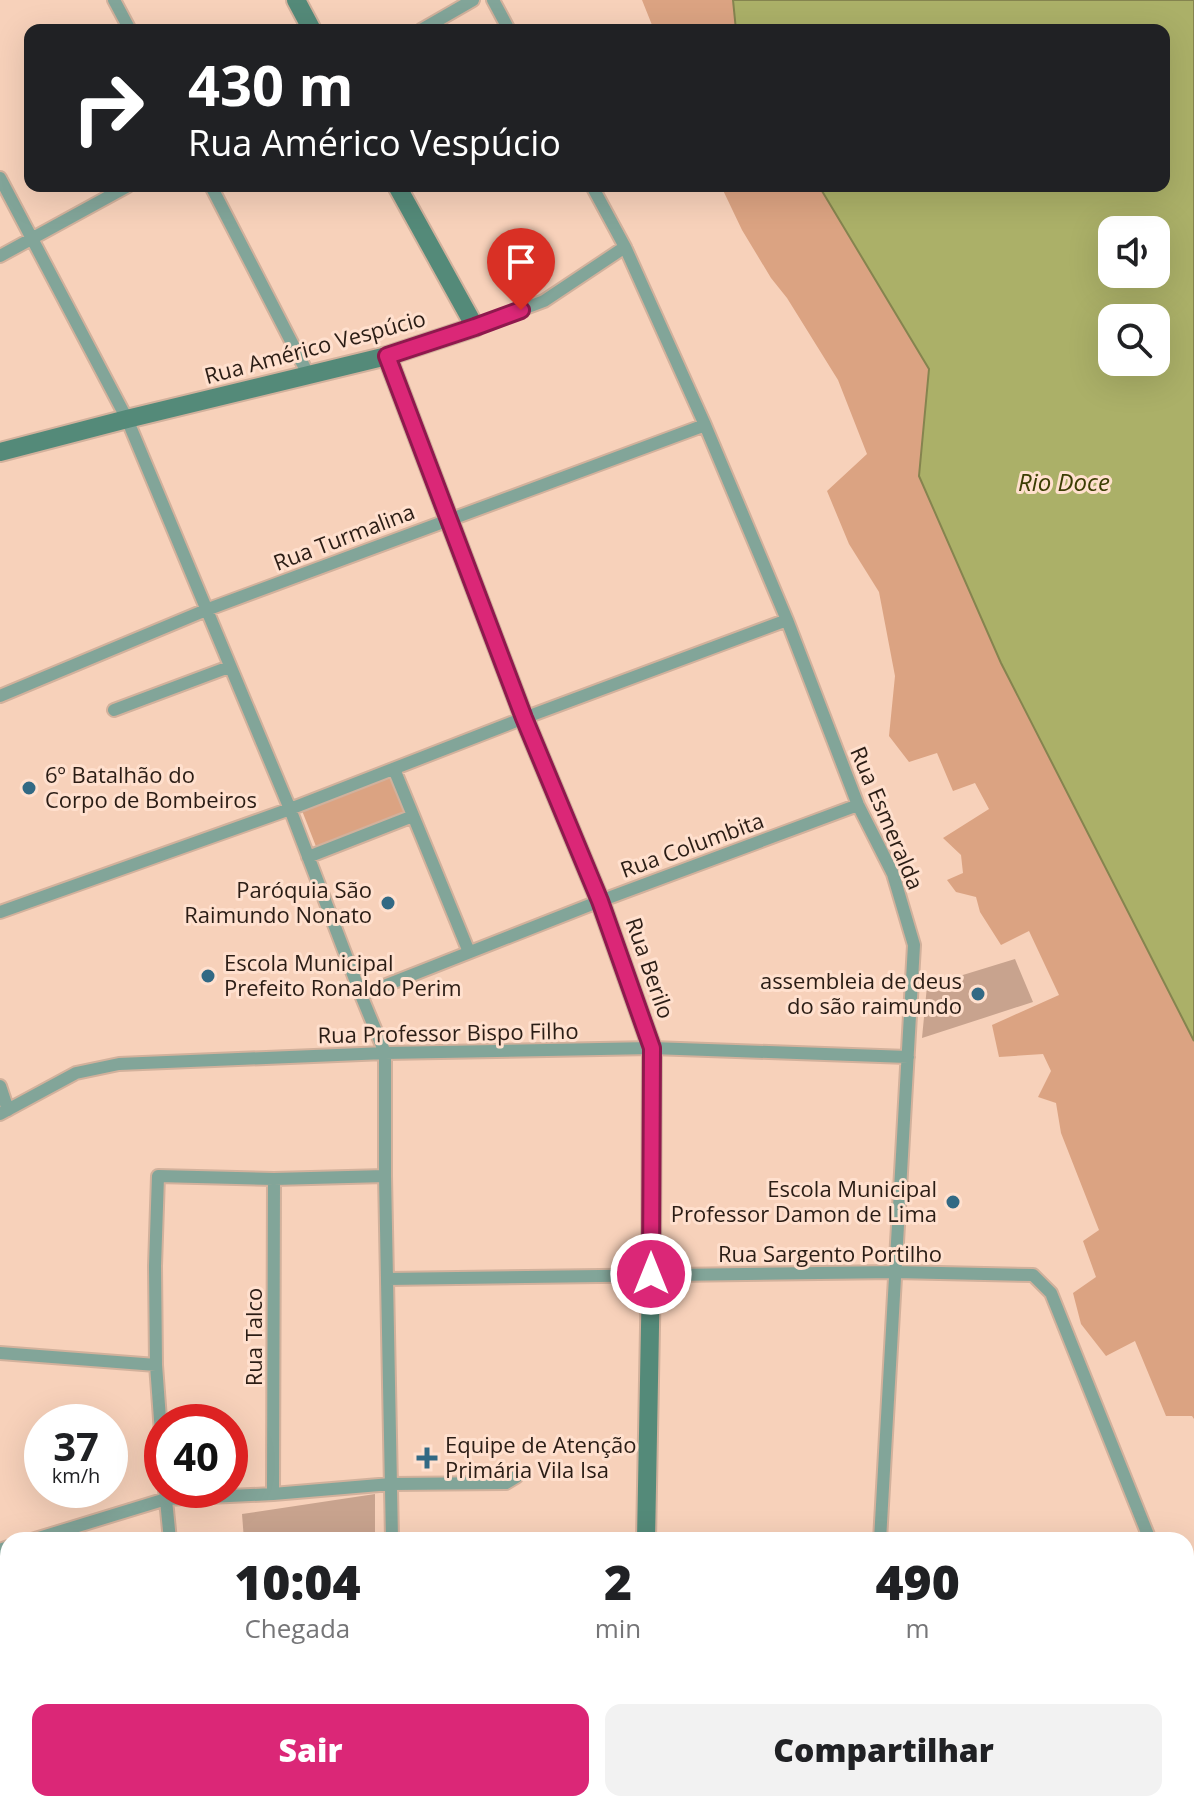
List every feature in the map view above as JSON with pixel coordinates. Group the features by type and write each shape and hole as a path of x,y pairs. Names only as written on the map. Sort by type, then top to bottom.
{"street":[{"path":"114,0 127,24"},
{"path":"296,0 309,24"},
{"path":"431,24 473,0"},
{"path":"493,0 506,24"},
{"path":"0,178 127,419 290,809 385,1053 392,1532"},
{"path":"0,256 117,192"},
{"path":"214,192 309,376"},
{"path":"400,192 475,327"},
{"name":"Rua Esmeralda","path":"595,192 625,247 705,425 787,620 858,805 893,874 914,945 880,1532"},
{"name":"Rua Américo Vespúcio","path":"0,452 387,356 544,301 625,247"},
{"name":"Rua Berilo","path":"387,356 524,718 600,901 652,1048 646,1532"},
{"name":"Rua Turmalina","path":"0,696 206,610 705,425"},
{"path":"0,912 290,809 787,620"},
{"path":"114,710 229,667"},
{"path":"394,769 469,952"},
{"name":"Rua Columbita","path":"361,995 600,901 858,805"},
{"path":"308,857 413,816"},
{"name":"Rua Professor Bispo Filho","path":"4,1112 76,1073 119,1064 385,1053 652,1048 908,1057"},
{"path":"0,1086 4,1112"},
{"path":"159,1404 155,1266 158,1176 274,1179 385,1176"},
{"name":"Rua Talco","path":"273,1494 274,1179"},
{"name":"Rua Sargento Portilho","path":"387,1279 895,1272 1033,1275 1051,1293 1147,1532"},
{"path":"0,1353 156,1365"},
{"path":"248,1494 391,1484 506,1483 516,1477"},
{"path":"55,1532 144,1502"},
{"path":"167,1508 169,1532"}],"shaded area":[{"path":"642,0 733,0 735,24 652,24"},
{"path":"724,192 823,192 929,369 919,476 1001,663 1194,1041 1194,1419 1192,1416 1166,1416 1135,1341 1106,1356 1081,1324 1073,1293 1096,1277 1083,1241 1099,1230 1061,1133 1056,1103 1038,1097 1051,1071 1043,1054 999,1057 992,1025 1059,995 1029,931 1001,945 980,912 976,897 956,892 947,880 963,873 961,855 943,838 989,809 975,783 953,791 937,753 909,762 889,736 895,676 879,592 849,544 827,491 867,454 838,380 742,230"},
{"path":"393,772 410,815 317,849 301,808"}],"water":[{"name":"Rio Doce","path":"733,0 1194,0 1194,1041 1001,663 919,476 929,369 823,192 1170,192 1170,24 735,24"}],"building":[{"name":"assembleia de deus do são raimundo","path":"1015,959 1033,1002 922,1038 927,986"},
{"path":"375,1494 375,1532 243,1532 242,1514"}],"place":[{"name":"6º Batalhão do Corpo de Bombeiros","path":"29,788"},
{"name":"Paróquia São Raimundo Nonato","path":"388,903"},
{"name":"Escola Municipal Prefeito Ronaldo Perim","path":"208,976"},
{"name":"assembleia de deus do são raimundo","path":"978,994"},
{"name":"Escola Municipal Professor Damon de Lima","path":"953,1202"},
{"name":"Equipe de Atenção Primária Vila Isa","path":"427,1458"}],"route":[{"path":"521,310 387,356 524,718 600,901 652,1048 651,1274"}]}
